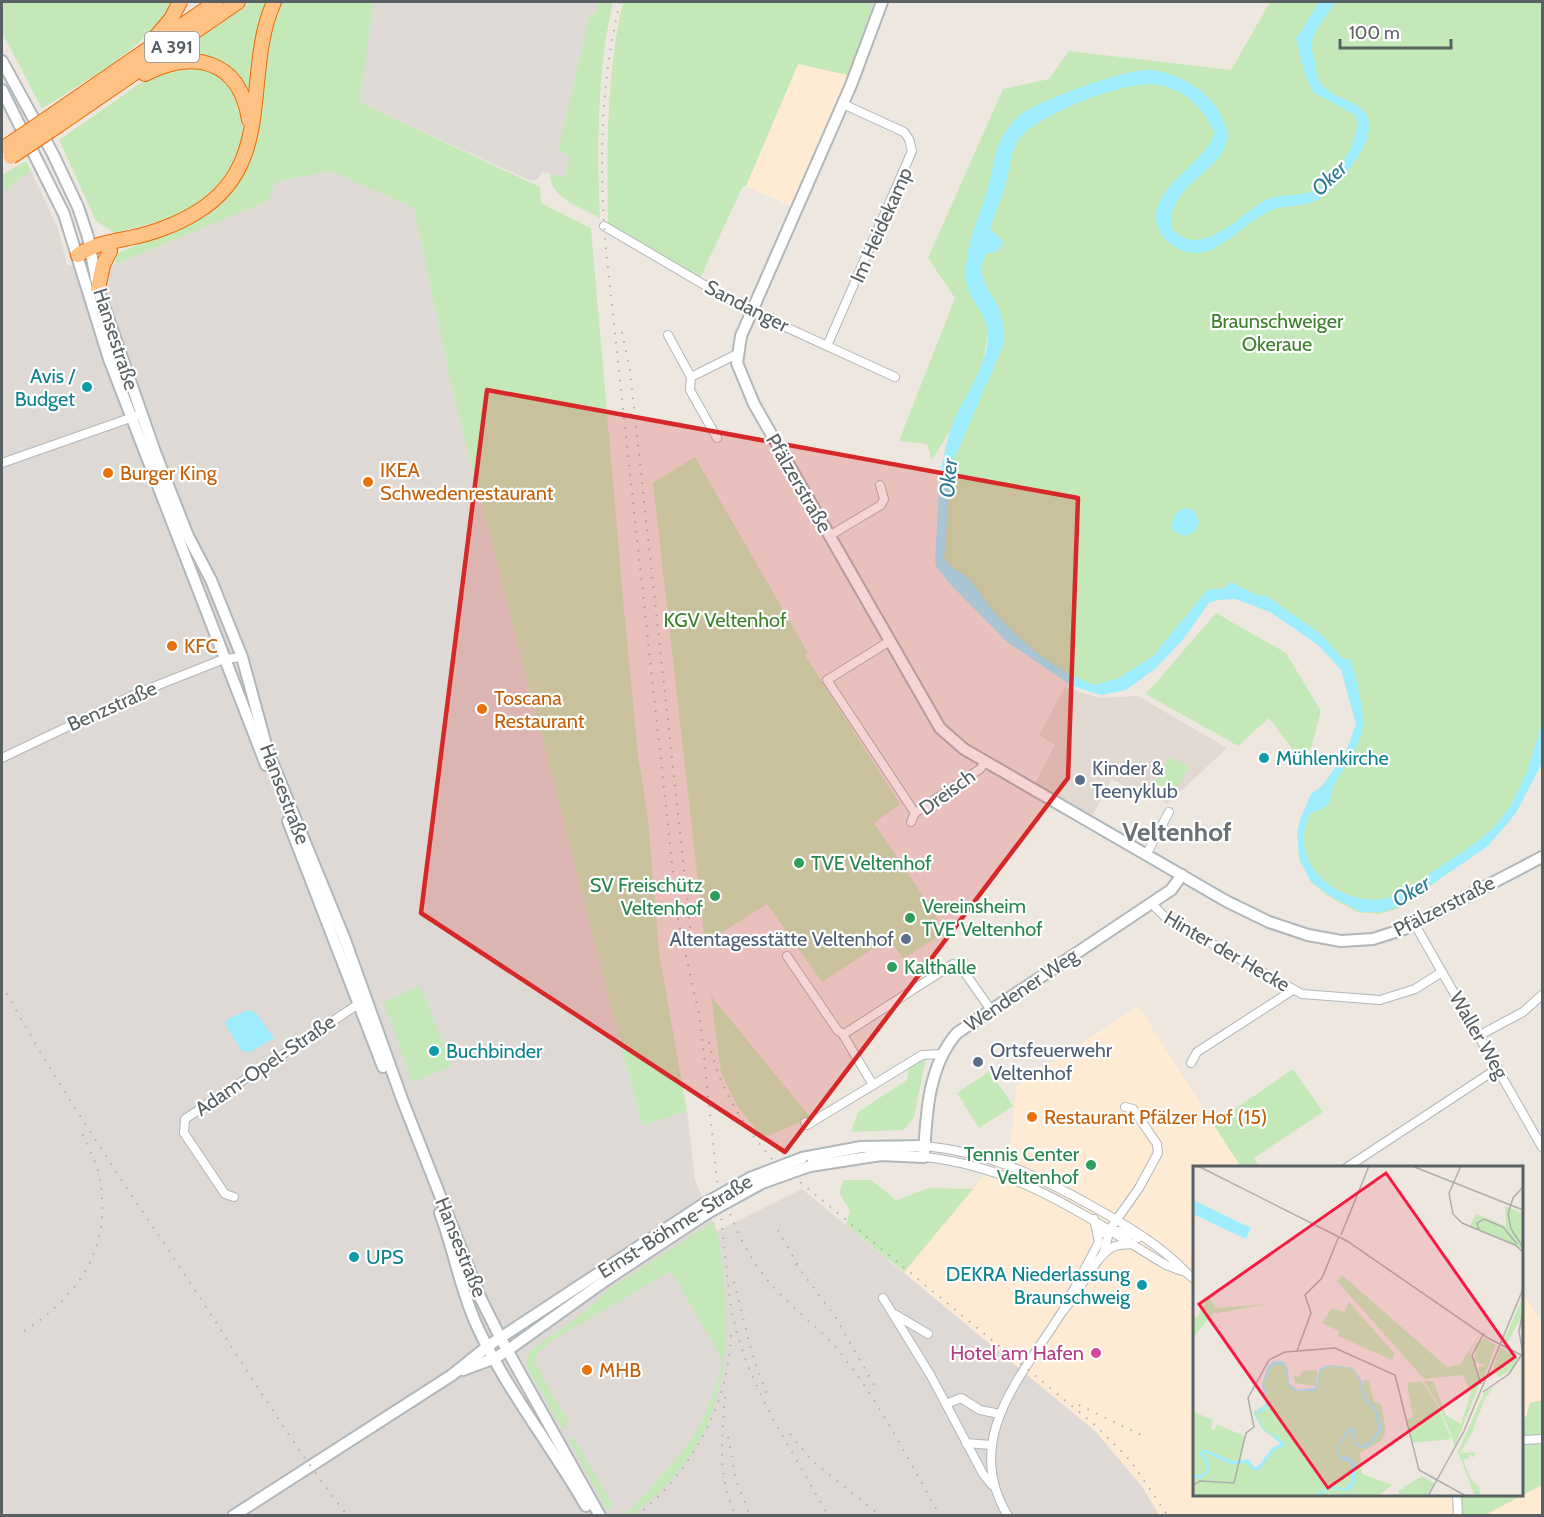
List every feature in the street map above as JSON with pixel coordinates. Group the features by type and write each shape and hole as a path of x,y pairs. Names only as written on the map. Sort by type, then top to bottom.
{"highway":[{"path":"135,58 171,19 180,2"},
{"name":"A 391","path":"5,154 57,119 135,58 216,2"},
{"name":"A 391","path":"57,119 106,93 238,2"},
{"path":"86,252 115,239 129,238 187,218 207,205 233,178 249,142 255,109 260,44 274,2"},
{"path":"106,93 169,63 190,60 207,63 223,70 241,90 249,120 249,142"},
{"path":"98,289 103,265 110,251 129,238"},
{"path":"86,252 110,251"}],"main road":[{"path":"737,354 751,311 843,104 882,2"},
{"name":"Hansestraße","path":"2,61 73,197 86,252 136,416 224,659 480,1297 501,1339 600,1515"},
{"name":"Hansestraße","path":"2,90 86,252 96,319 175,506 211,580 242,657 268,752 443,1222 452,1259 477,1326 591,1515"},
{"name":"Pfälzerstraße","path":"737,354 738,370 746,390 829,536 940,728 964,749 1257,917 1316,937 1341,940 1373,939 1414,923 1542,857"},
{"name":"Wendener Weg","path":"924,1152 933,1081 943,1054 957,1033 1171,890 1182,875"},
{"name":"Ernst-Böhme-Straße","path":"452,1375 495,1358 508,1350 750,1178 861,1147 924,1152"},
{"name":"Ernst-Böhme-Straße","path":"233,1515 452,1375 489,1346 704,1210"}],"street":[{"name":"Im Heidekamp","path":"828,346 912,151 909,139 904,132 843,104"},
{"name":"Sandanger","path":"604,226 751,311 895,377"},
{"path":"669,335 691,377 690,390 717,438"},
{"path":"691,377 737,354"},
{"path":"2,464 136,416"},
{"path":"829,536 881,505 884,500 880,485"},
{"path":"890,641 827,680 915,813"},
{"name":"Benzstraße","path":"2,758 128,697 224,659 242,657"},
{"name":"Dreisch","path":"911,822 915,813 980,769 985,762"},
{"path":"1146,855 1169,812"},
{"name":"Hinter der Hecke","path":"1151,903 1166,917 1302,994 1380,1000 1414,988 1442,972"},
{"name":"Waller Weg","path":"1414,923 1542,1147"},
{"path":"787,956 842,1033 873,1085"},
{"path":"842,1033 847,1034 953,964 960,966 991,1010"},
{"path":"1191,1063 1197,1053 1293,990"},
{"path":"1480,1035 1523,1012 1542,995"},
{"name":"Adam-Opel-Straße","path":"234,1197 225,1194 184,1132 185,1119 362,1001"},
{"path":"806,1122 807,1125 922,1055 943,1054"},
{"path":"1348,1166 1498,1068"},
{"path":"1062,1312 1073,1301 1103,1255 1110,1229 1158,1153 1157,1144 1133,1109 1125,1107"},
{"name":"Ernst-Böhme-Straße","path":"924,1152 1003,1173 1048,1193 1166,1265 1186,1272"},
{"name":"Ernst-Böhme-Straße","path":"924,1152 962,1152 1007,1164 1045,1180 1117,1220 1155,1245 1193,1278"},
{"path":"992,1485 991,1445 1000,1414 1062,1312 1097,1245 1098,1235 1094,1220"},
{"path":"1098,1235 1110,1229"},
{"name":"Ernst-Böhme-Straße","path":"1110,1229 1131,1234 1186,1272"},
{"path":"1103,1255 1113,1247 1132,1244"},
{"path":"884,1298 1008,1515"},
{"path":"894,1314 928,1334 920,1335 911,1342"},
{"path":"946,1404 961,1398 980,1410 1000,1414"},
{"path":"1523,1440 1542,1439"},
{"path":"966,1443 991,1445"},
{"path":"1457,1496 1458,1515"}],"highlighted area":[{"path":"487,390 1078,498 1068,778 785,1152 421,913"}],"shaded area":[{"path":"374,2 598,2 596,14 590,13 558,151 570,156 565,178 542,172 538,179 531,181 358,102"},
{"path":"798,64 848,75 790,206 746,186"},
{"path":"31,171 58,228 67,265 116,264 267,201 275,182 332,171 414,208 451,384 642,1126 687,1111 695,1180 717,1231 802,1189 1096,1432 1143,1488 1159,1515 2,1515 2,193"},
{"path":"1065,687 1100,698 1138,696 1227,748 1167,804 1146,792 1143,797 1112,779 1093,815 1035,783 1055,745 1039,735"},
{"path":"1138,1006 1240,1166 1193,1166 1193,1496 1523,1496 1523,1293 1542,1323 1542,1515 1159,1515 1143,1488 1096,1432 904,1272 1011,1143 1016,1086"}],"green space":[{"path":"2,2 173,2 147,35 131,49 42,109 2,32"},
{"path":"251,2 270,2 250,103 224,68 166,60"},
{"path":"278,2 374,2 359,102 540,187 541,203 591,228 624,610 638,755 648,818 659,953 687,1111 642,1126 451,384 414,208 331,171 275,182 268,201 116,264 115,254 194,222 233,192 250,162 257,135 264,41"},
{"path":"598,2 613,2 604,55 599,109 600,218 576,206 561,195 551,182 550,174 565,177 570,156 558,151 590,13 596,14"},
{"path":"623,2 874,2 848,75 798,64 746,186 743,186 700,278 608,223 611,84 617,29"},
{"name":"Braunschweiger Okeraue","path":"1270,2 1542,2 1542,754 1533,780 1508,824 1404,907 1379,914 1357,912 1328,896 1311,882 1298,830 1347,755 1357,725 1344,670 1315,638 1276,613 1234,595 1210,598 1155,668 1096,688 1067,677 1019,644 944,566 941,554 945,461 991,355 988,326 987,343 977,379 932,460 927,444 899,441 955,298 928,258 1003,89 1049,79 1069,51 1231,70"},
{"path":"197,66 215,73 228,82 240,110 243,125 242,140 232,168 213,192 192,208 160,221 115,233 96,221 59,140 152,75"},
{"path":"26,161 31,171 2,193 2,175"},
{"name":"TVE Veltenhof","path":"695,457 808,653 805,655 900,804 874,823 936,915 940,935 903,959 889,938 822,982 767,904 705,943 653,483"},
{"path":"1216,613 1286,653 1321,711 1311,748 1299,758 1269,718 1238,746 1146,694"},
{"path":"1170,757 1189,767 1171,797 1152,786"},
{"path":"420,985 452,1066 412,1082 384,1002"},
{"path":"711,996 811,1118 763,1138 738,1107 721,1073"},
{"path":"926,1058 914,1117 904,1130 851,1132 858,1112 907,1080 909,1067"},
{"path":"1293,1069 1323,1112 1254,1158 1259,1166 1240,1166 1213,1124"},
{"path":"990,1071 1013,1106 979,1128 957,1093"},
{"path":"844,1180 871,1180 896,1200 929,1188 973,1189 904,1272 846,1225 850,1211 839,1192"},
{"path":"713,1222 721,1253 726,1314 723,1370 717,1396 696,1446 680,1470 643,1507 634,1513 623,1515 666,1471 698,1429 712,1398 722,1360 671,1271 548,1343 548,1346 537,1352 535,1363 568,1422 563,1430 528,1368 526,1360 530,1351 582,1314 612,1287"},
{"path":"1542,1400 1542,1485 1523,1495 1523,1417 1526,1417 1530,1403"},
{"path":"568,1438 573,1438 578,1444 612,1504 608,1512"},
{"path":"1457,1496 1521,1496 1485,1515 1458,1515"}],"water":[{"name":"Oker","path":"1319,2 1336,2 1319,25 1312,40 1312,51 1319,79 1327,90 1359,107 1365,113 1369,121 1366,140 1346,173 1319,199 1270,211 1212,249 1200,253 1187,252 1166,240 1157,225 1156,211 1161,199 1168,188 1209,145 1215,133 1199,108 1177,91 1158,85 1144,85 1105,93 1042,121 1026,132 1017,142 1012,152 1007,181 990,229 1003,241 998,251 987,253 981,268 984,282 1002,318 1003,346 951,466 944,557 952,567 968,578 994,612 1028,645 1054,665 1096,685 1119,678 1153,656 1208,589 1222,589 1231,582 1257,595 1267,596 1322,635 1342,658 1351,660 1361,702 1363,725 1355,749 1332,789 1329,804 1311,813 1305,830 1305,847 1310,862 1319,876 1332,887 1347,895 1364,899 1382,899 1392,896 1418,882 1466,850 1493,828 1510,806 1517,792 1530,763 1542,721 1541,765 1516,813 1488,846 1402,905 1382,912 1362,912 1334,898 1311,882 1299,859 1297,832 1300,820 1311,794 1323,785 1345,754 1356,724 1341,670 1318,645 1270,612 1235,599 1217,600 1209,603 1181,642 1155,669 1126,690 1101,695 1072,686 1007,642 950,584 936,566 935,560 945,450 958,411 982,364 988,339 986,323 968,288 967,256 997,150 1007,130 1020,115 1030,109 1105,79 1141,70 1164,72 1176,76 1198,88 1207,97 1222,116 1226,128 1226,142 1221,154 1178,199 1172,213 1172,229 1183,237 1195,240 1207,238 1231,225 1264,201 1280,196 1310,192 1319,187 1328,181 1348,153 1358,122 1355,115 1313,92 1304,71 1296,39"},
{"path":"1183,508 1194,510 1199,522 1195,532 1184,536 1171,530 1174,515"},
{"path":"248,1010 256,1013 274,1038 250,1052 242,1051 225,1024 228,1019"}],"railway":[{"path":"620,2 608,64 603,125 602,187 606,250 678,919 700,1019 730,1301 736,1331 757,1386 828,1516"},
{"path":"622,332 630,371 693,952"},
{"path":"2,985 49,1066 100,1146 291,1438 348,1516"},
{"path":"709,1042 718,1074 732,1104 750,1132 771,1158 1095,1425 1130,1460 1168,1516"},
{"path":"24,1331 62,1301 89,1264 97,1244 102,1221 102,1197 98,1171 80,1128"},
{"path":"724,1196 740,1236 761,1272 788,1302 828,1339 856,1374 894,1433 940,1516"},
{"path":"778,1230 801,1271"},
{"path":"796,1264 836,1318 874,1385"},
{"path":"734,1282 753,1357 767,1394"},
{"path":"636,1516 675,1478 705,1432 724,1382 731,1328"},
{"path":"725,1397 722,1442 723,1473 736,1516"},
{"path":"1079,1405 1141,1435"},
{"path":"790,1434 812,1461 881,1516"},
{"path":"728,1437 736,1480 750,1516"}],"place":[{"name":"Avis / Budget","path":"87,387"},
{"name":"Burger King","path":"108,473"},
{"name":"IKEA Schwedenrestaurant","path":"368,482"},
{"name":"KFC","path":"172,646"},
{"name":"Toscana Restaurant","path":"482,709"},
{"name":"Mühlenkirche","path":"1264,758"},
{"name":"Kinder & Teenyklub","path":"1080,780"},
{"name":"TVE Veltenhof","path":"799,863"},
{"name":"SV Freischütz Veltenhof","path":"715,896"},
{"name":"Vereinsheim TVE Veltenhof","path":"910,918"},
{"name":"Altentagesstätte Veltenhof","path":"906,939"},
{"name":"Kalthalle","path":"892,967"},
{"name":"Buchbinder","path":"434,1051"},
{"name":"Ortsfeuerwehr Veltenhof","path":"978,1062"},
{"name":"Restaurant Pfälzer Hof (15)","path":"1032,1117"},
{"name":"Tennis Center Veltenhof","path":"1091,1165"},
{"name":"UPS","path":"354,1257"},
{"name":"DEKRA Niederlassung Braunschweig","path":"1142,1285"},
{"name":"Hotel am Hafen","path":"1096,1353"},
{"name":"MHB","path":"587,1370"}],"district":[{"name":"Veltenhof","path":"1177,832"}],"park label":[{"name":"KGV Veltenhof","path":"725,620"}]}
